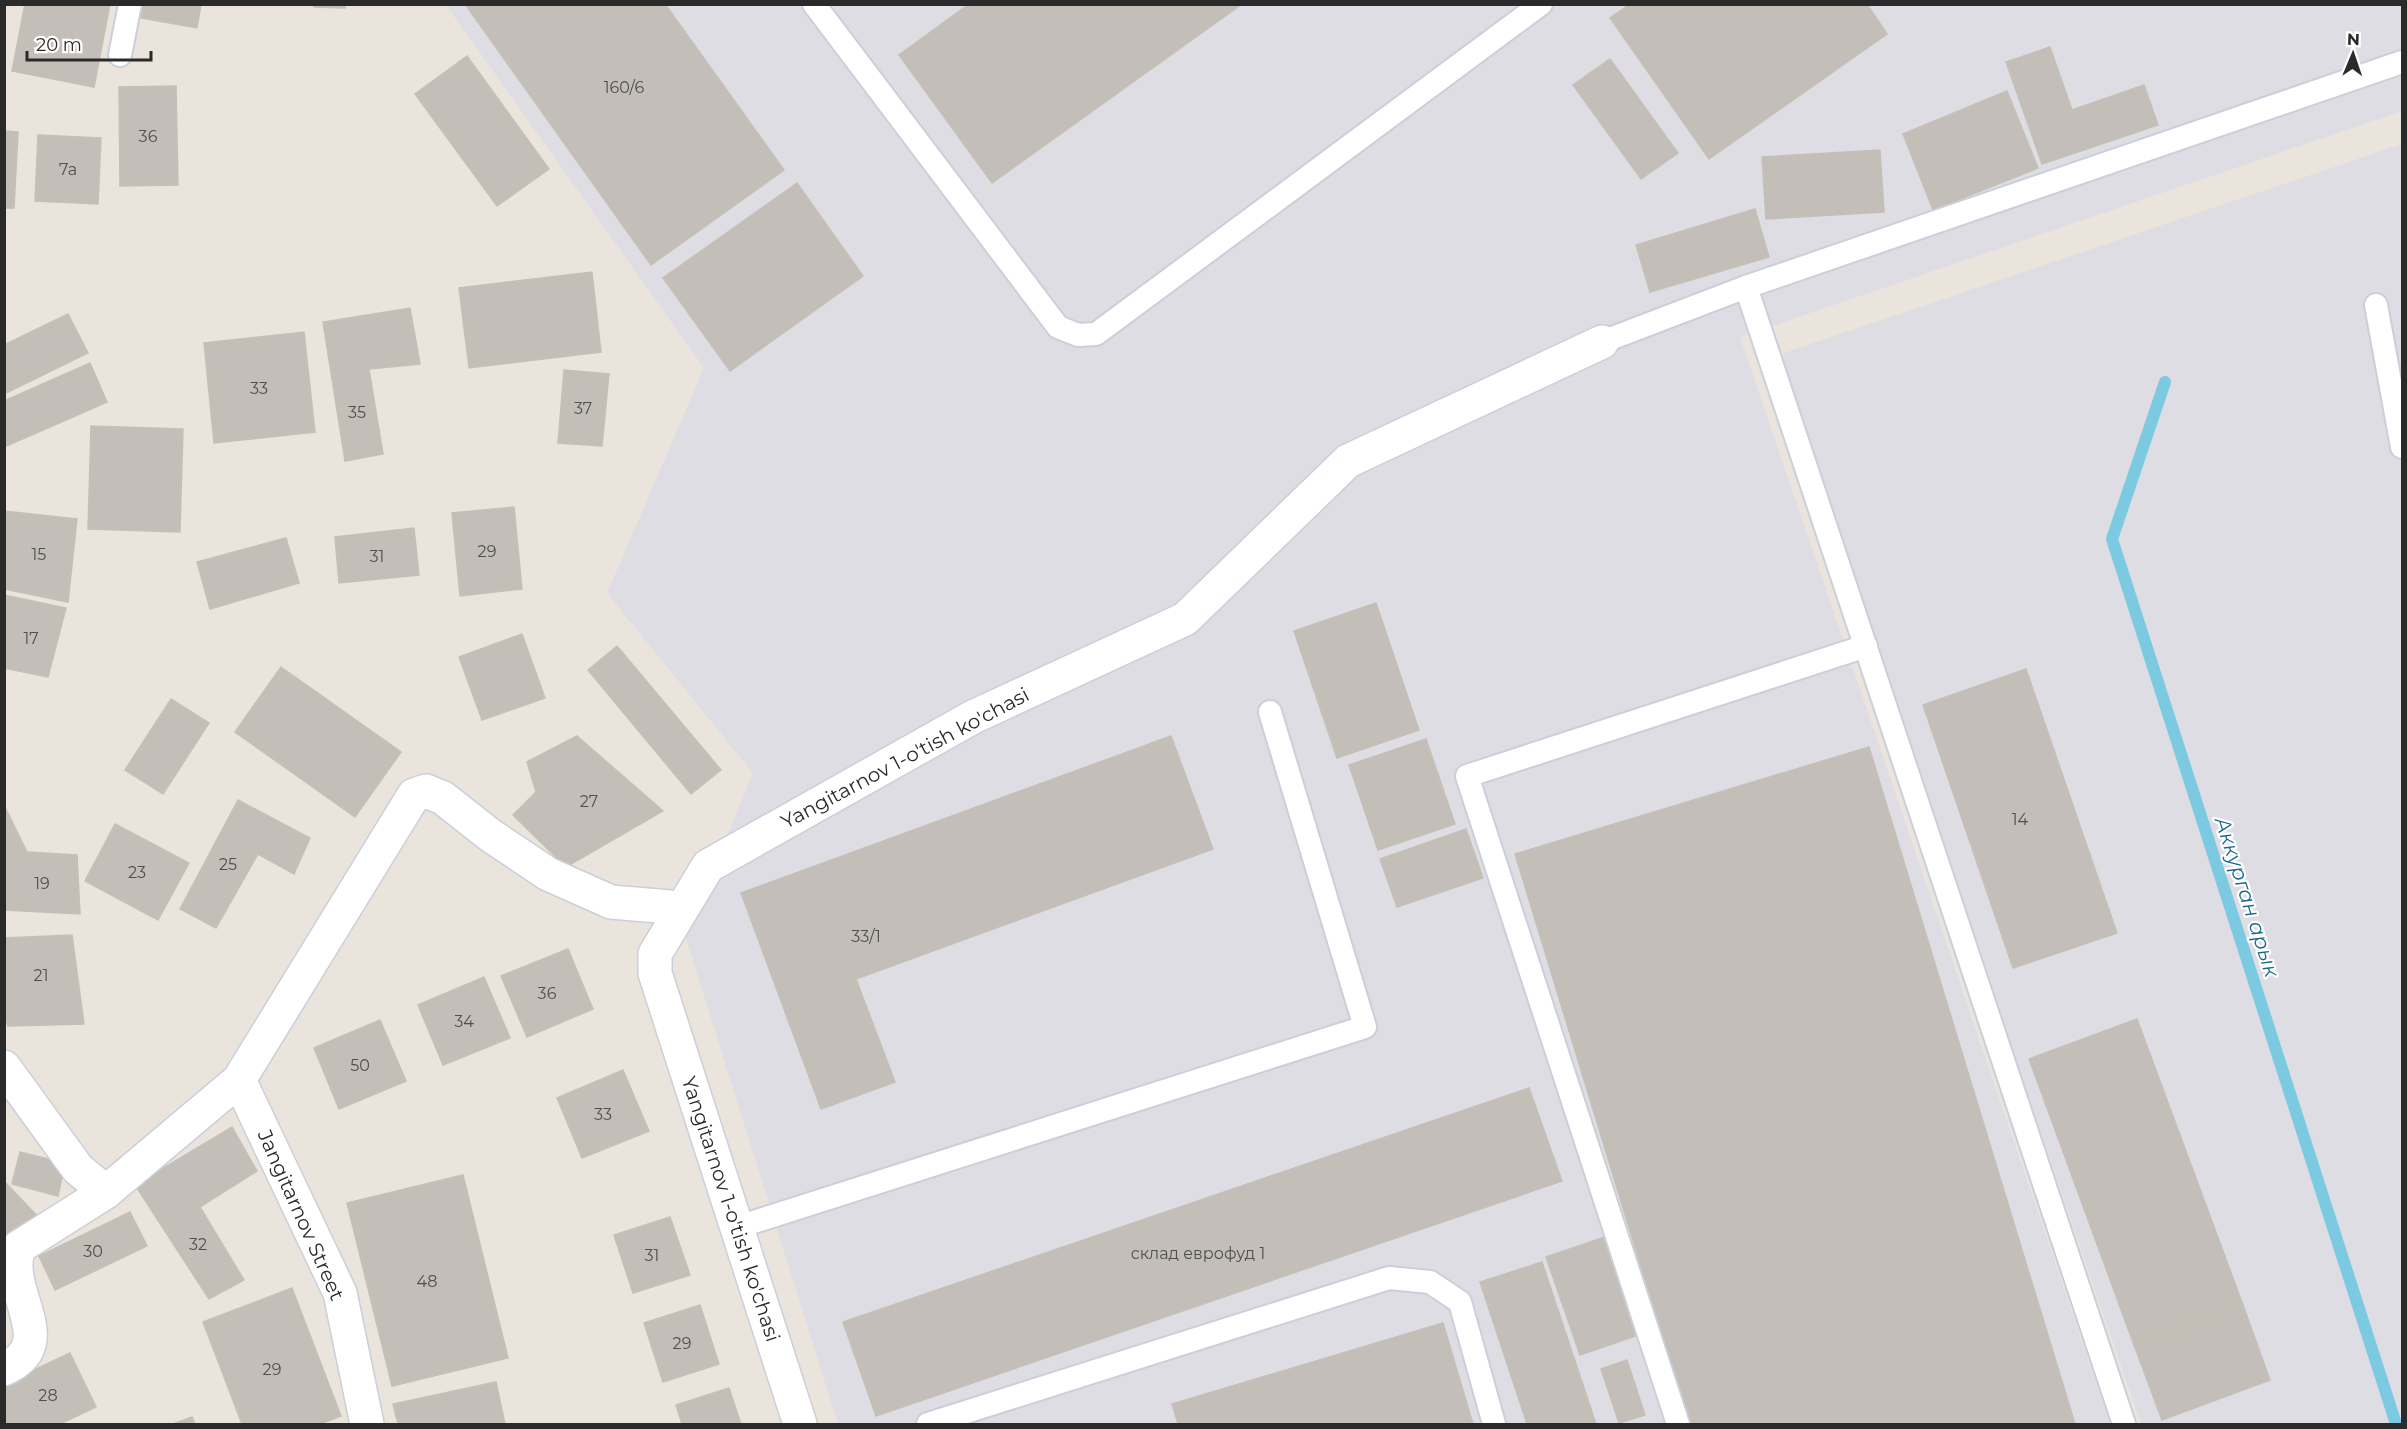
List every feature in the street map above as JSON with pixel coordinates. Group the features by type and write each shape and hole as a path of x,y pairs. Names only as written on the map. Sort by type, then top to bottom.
{"street":[{"name":"Yangitarnov 1-o'tish ko'chasi","path":"800,1425 655,973 655,954 708,866 974,717 1185,619 1348,461 1602,342"},
{"path":"4,1369 15,1365 26,1353 32,1340 14,1269 20,1247 106,1192 238,1080 414,795 426,791 443,798 490,835 548,874 611,902 682,908"},
{"path":"4,1067 78,1169 106,1192"},
{"name":"Jangitarnov Street","path":"238,1080 340,1293 368,1425"}],"lane":[{"path":"120,55 130,4"},
{"path":"814,4 1058,327 1078,335 1096,334 1541,4"},
{"path":"1602,342 1746,287 2403,62"},
{"path":"1746,287 2124,1425"},
{"path":"2376,305 2403,447"},
{"path":"1678,1425 1467,776 1866,646"},
{"path":"738,1227 1365,1027 1270,712"},
{"path":"928,1425 1389,1278 1430,1282 1460,1302 1494,1425"}],"shaded area":[{"path":"446,5 2402,5 2402,111 1740,337 2110,1424 838,1424 686,938 753,773 607,593 704,368"},
{"path":"2402,144 2402,1424 2141,1424 1775,356"}],"building":[{"path":"25,4 110,4 94,87 12,71"},
{"path":"144,4 201,4 197,28 141,18"},
{"path":"314,4 345,4 345,8 314,7"},
{"path":"465,4 665,4 784,170 651,265"},
{"path":"969,4 1242,4 992,183 899,55"},
{"path":"1630,4 1867,4 1887,34 1709,159 1610,18"},
{"path":"2050,47 2072,110 2144,85 2158,125 2042,164 2006,62"},
{"path":"467,56 549,169 497,206 415,94"},
{"path":"1610,59 1678,153 1641,179 1573,85"},
{"path":"176,86 178,185 120,186 119,87"},
{"path":"2007,91 2038,168 1933,210 1903,134"},
{"path":"4,131 18,132 14,208 4,208"},
{"path":"38,135 101,138 98,204 35,201"},
{"path":"1880,150 1884,212 1766,219 1762,157"},
{"path":"797,183 863,276 730,371 663,278"},
{"path":"1755,209 1769,257 1650,292 1636,245"},
{"path":"592,272 601,352 469,368 459,288"},
{"path":"410,308 420,364 369,369 383,454 345,461 323,322"},
{"path":"68,314 88,353 4,394 4,345"},
{"path":"304,332 315,432 214,443 204,343"},
{"path":"90,363 107,402 4,447 4,401"},
{"path":"564,370 609,374 602,446 558,443"},
{"path":"91,426 183,429 180,532 88,529"},
{"path":"514,507 522,589 460,596 452,513"},
{"path":"4,511 77,519 68,602 4,589"},
{"path":"414,528 419,575 339,583 335,537"},
{"path":"286,538 299,583 210,609 197,562"},
{"path":"4,595 66,608 48,677 4,668"},
{"path":"1376,603 1419,730 1337,758 1294,631"},
{"path":"522,634 545,698 482,720 459,657"},
{"path":"617,646 721,770 691,794 588,670"},
{"path":"281,667 401,752 355,817 235,732"},
{"path":"2026,669 2117,933 2013,968 1923,705"},
{"path":"171,699 209,723 163,794 125,770"},
{"path":"577,736 663,811 566,867 513,815 536,792 527,762"},
{"path":"1171,736 1213,849 856,979 895,1082 821,1109 741,893"},
{"path":"1426,739 1455,824 1378,850 1349,765"},
{"path":"1869,747 2075,1424 1689,1424 1515,854"},
{"path":"238,800 310,838 294,874 258,854 216,928 180,909"},
{"path":"4,805 27,852 77,855 80,914 4,910"},
{"path":"115,824 189,863 158,920 85,881"},
{"path":"1466,829 1483,878 1397,907 1380,859"},
{"path":"72,935 84,1024 8,1026 4,1013 4,938"},
{"path":"568,949 593,1009 527,1037 501,976"},
{"path":"484,977 510,1038 443,1065 418,1005"},
{"path":"2137,1019 2243,1305 2134,1345 2029,1059"},
{"path":"380,1020 406,1081 339,1109 314,1048"},
{"path":"623,1070 649,1131 582,1158 557,1098"},
{"path":"1529,1088 1562,1181 876,1416 843,1322"},
{"path":"232,1127 257,1171 200,1207 244,1280 209,1299 135,1185"},
{"path":"20,1152 65,1163 58,1196 12,1184"},
{"path":"463,1175 508,1358 392,1386 347,1203"},
{"path":"4,1181 39,1218 4,1250"},
{"path":"130,1212 147,1246 55,1290 39,1256"},
{"path":"670,1217 690,1275 633,1293 614,1235"},
{"path":"1605,1237 1638,1335 1580,1355 1546,1257"},
{"path":"1542,1262 1596,1424 1527,1424 1480,1282"},
{"path":"292,1288 341,1416 320,1424 242,1424 203,1322"},
{"path":"700,1305 719,1364 663,1382 644,1323"},
{"path":"2243,1305 2270,1380 2162,1420 2134,1345"},
{"path":"1443,1323 1473,1424 1178,1424 1172,1404"},
{"path":"70,1353 96,1407 60,1424 4,1424 4,1384"},
{"path":"1627,1360 1645,1415 1619,1423 1601,1369"},
{"path":"496,1382 505,1424 398,1424 393,1404"},
{"path":"729,1388 741,1424 682,1424 676,1405"},
{"path":"192,1417 195,1424 173,1424"}],"waterway":[{"name":"Аккурган арык","path":"2165,382 2112,539 2396,1424"}]}
